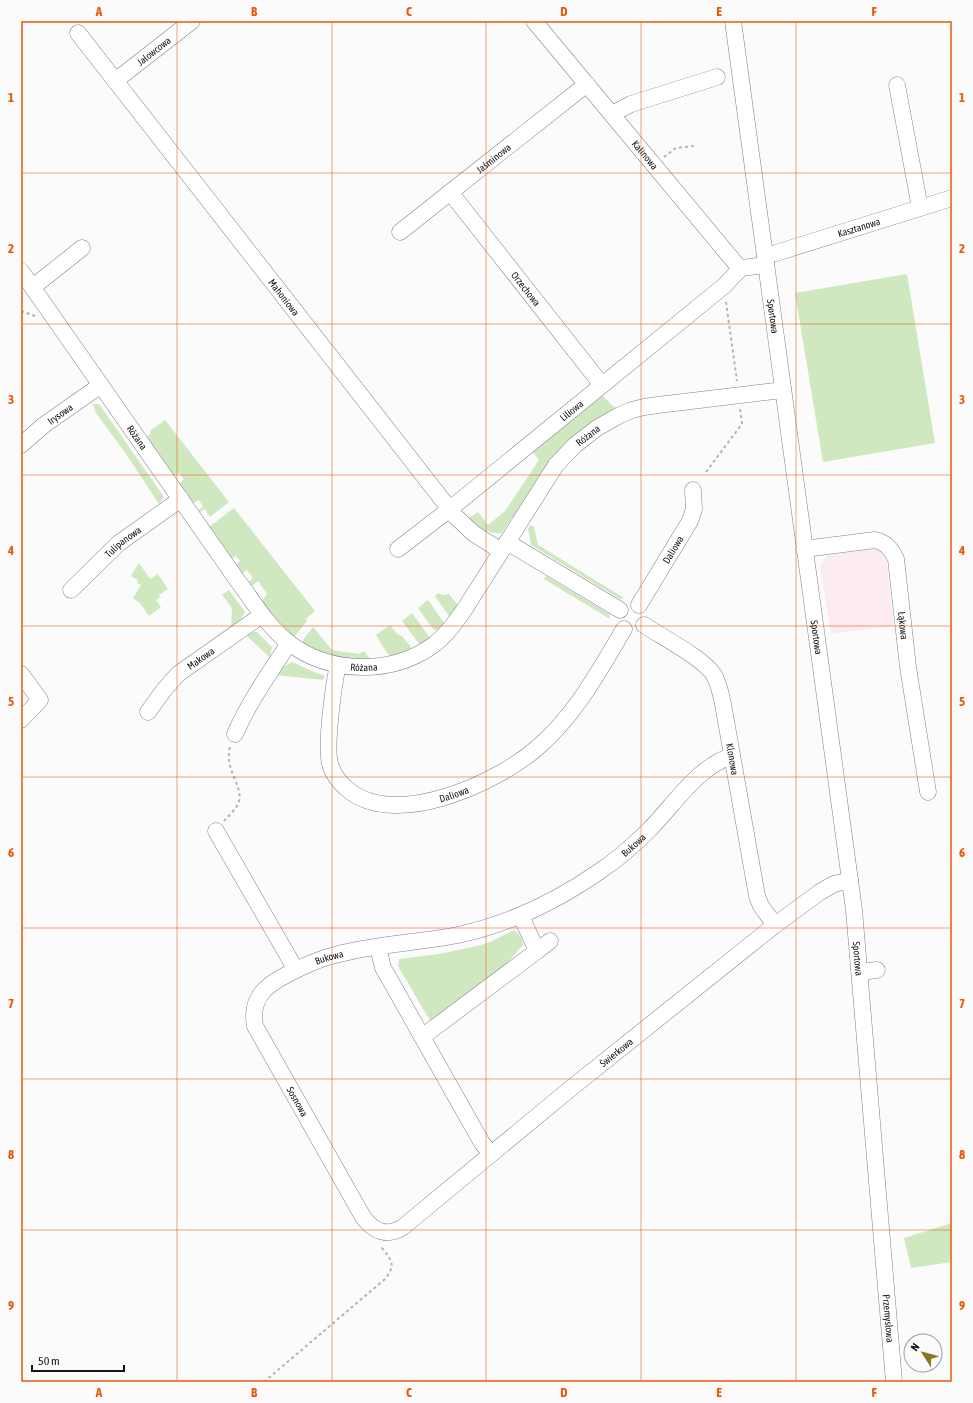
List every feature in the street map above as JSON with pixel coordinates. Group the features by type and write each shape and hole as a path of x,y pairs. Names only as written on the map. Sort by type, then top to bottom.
{"street":[{"name":"Jałowcowa","path":"115,81 192,21"},
{"name":"Kalinowa","path":"534,21 731,260 741,268"},
{"name":"Sportowa","path":"733,21 850,880 860,972 884,1256"},
{"name":"Mahoniowa","path":"78,33 450,509 468,529 504,547"},
{"path":"612,114 631,104 717,77"},
{"name":"Jaśminowa","path":"400,232 586,84"},
{"path":"897,85 920,208"},
{"name":"Orzechowa","path":"450,192 602,385"},
{"name":"Kasztanowa","path":"766,260 776,253 952,198"},
{"path":"25,278 82,248"},
{"path":"741,268 766,260"},
{"name":"Liliowa","path":"398,549 450,509 724,286 741,268"},
{"name":"Różana","path":"25,278 262,615 289,643 306,653 338,665 367,667 405,660 420,653 444,636 454,624 556,464 575,445 597,428 620,415 644,407 783,390"},
{"name":"Irysowa","path":"21,445 44,425 101,385"},
{"name":"Daliowa","path":"639,605 690,521 694,509 692,490"},
{"name":"Tulipanowa","path":"71,590 119,543 181,499"},
{"name":"Łąkowa","path":"804,549 875,540 884,543 893,553 896,559 908,667 928,792"},
{"path":"504,547 620,610"},
{"path":"629,604 639,605 643,609 646,616 644,625 638,630 634,631 624,629 618,620 620,610 629,604"},
{"name":"Makowa","path":"148,712 178,674 262,615"},
{"name":"Klonowa","path":"644,625 702,662 713,674 720,692 757,896 761,906 775,925"},
{"name":"Daliowa","path":"338,665 334,685 328,747 330,765 334,775 341,784 358,798 370,802 394,805 416,804 448,796 476,785 503,771 536,749 554,732 572,711 624,629"},
{"path":"235,734 261,684 289,643"},
{"path":"21,674 40,700 21,720"},
{"name":"Bukowa","path":"296,970 323,958 335,955 468,932 521,916 568,891 613,861 649,830 706,770 717,762 732,756"},
{"path":"216,831 296,970"},
{"name":"Świerkowa","path":"388,1233 396,1232 403,1227 570,1089 775,925 827,888 843,881 850,880"},
{"path":"422,1037 544,946 521,916"},
{"path":"378,947 383,968 482,1142 491,1154"},
{"name":"Sosnowa","path":"296,970 278,978 263,990 257,999 254,1009 253,1018 255,1026 363,1217 374,1229 388,1233"},
{"path":"860,972 877,970"},
{"name":"Przemysłowa","path":"884,1256 894,1382"}],"path":[{"path":"664,157 676,148 694,146"},
{"path":"706,472 742,424 724,286"},
{"path":"21,311 40,317"},
{"path":"216,831 235,808 240,795 228,758 235,734"},
{"path":"264,1382 385,1279 392,1266 391,1259 382,1248"}],"shaded area":[{"path":"876,548 886,556 894,626 831,634 820,565 828,555"}],"green space":[{"path":"907,274 935,443 823,462 795,293"},
{"path":"602,395 615,408 592,422 515,518 512,517 502,533 488,532 469,518 478,512 488,525 505,511 539,460 532,451"},
{"path":"93,404 99,404 164,497 159,504 126,454 96,413"},
{"path":"165,420 229,502 210,517 205,509 200,512 198,510 203,507 199,500 193,503 179,484 184,479 179,473 174,476 146,438 150,434 150,431"},
{"path":"234,508 315,611 306,619 307,621 294,637 284,629 262,601 267,594 258,581 252,586 249,582 253,578 247,570 242,574 236,565 240,561 236,556 232,559 209,527"},
{"path":"530,525 534,527 538,545 624,598 620,599 531,545 528,529"},
{"path":"139,563 150,579 158,574 168,589 159,595 160,597 156,600 161,607 149,616 140,603 133,598 141,585 137,583 138,580 131,576"},
{"path":"546,576 609,614 610,619 544,579"},
{"path":"229,590 245,612 241,619 231,628 232,608 222,595"},
{"path":"438,593 443,595 449,594 457,604 458,608 452,616 449,616 435,596"},
{"path":"428,600 444,623 438,631 433,629 418,608"},
{"path":"412,613 430,638 420,645 402,621"},
{"path":"390,625 411,647 409,651 391,657 388,653 376,635"},
{"path":"313,627 332,650 359,654 364,651 371,660 340,659 303,643 303,640"},
{"path":"253,632 257,632 272,647 270,658 247,636"},
{"path":"292,662 325,676 323,680 276,675 281,668"},
{"path":"514,930 518,932 523,945 505,965 431,1021 398,966 399,959 439,954 477,946 490,942"},
{"path":"952,1223 952,1262 911,1268 904,1238"}]}
